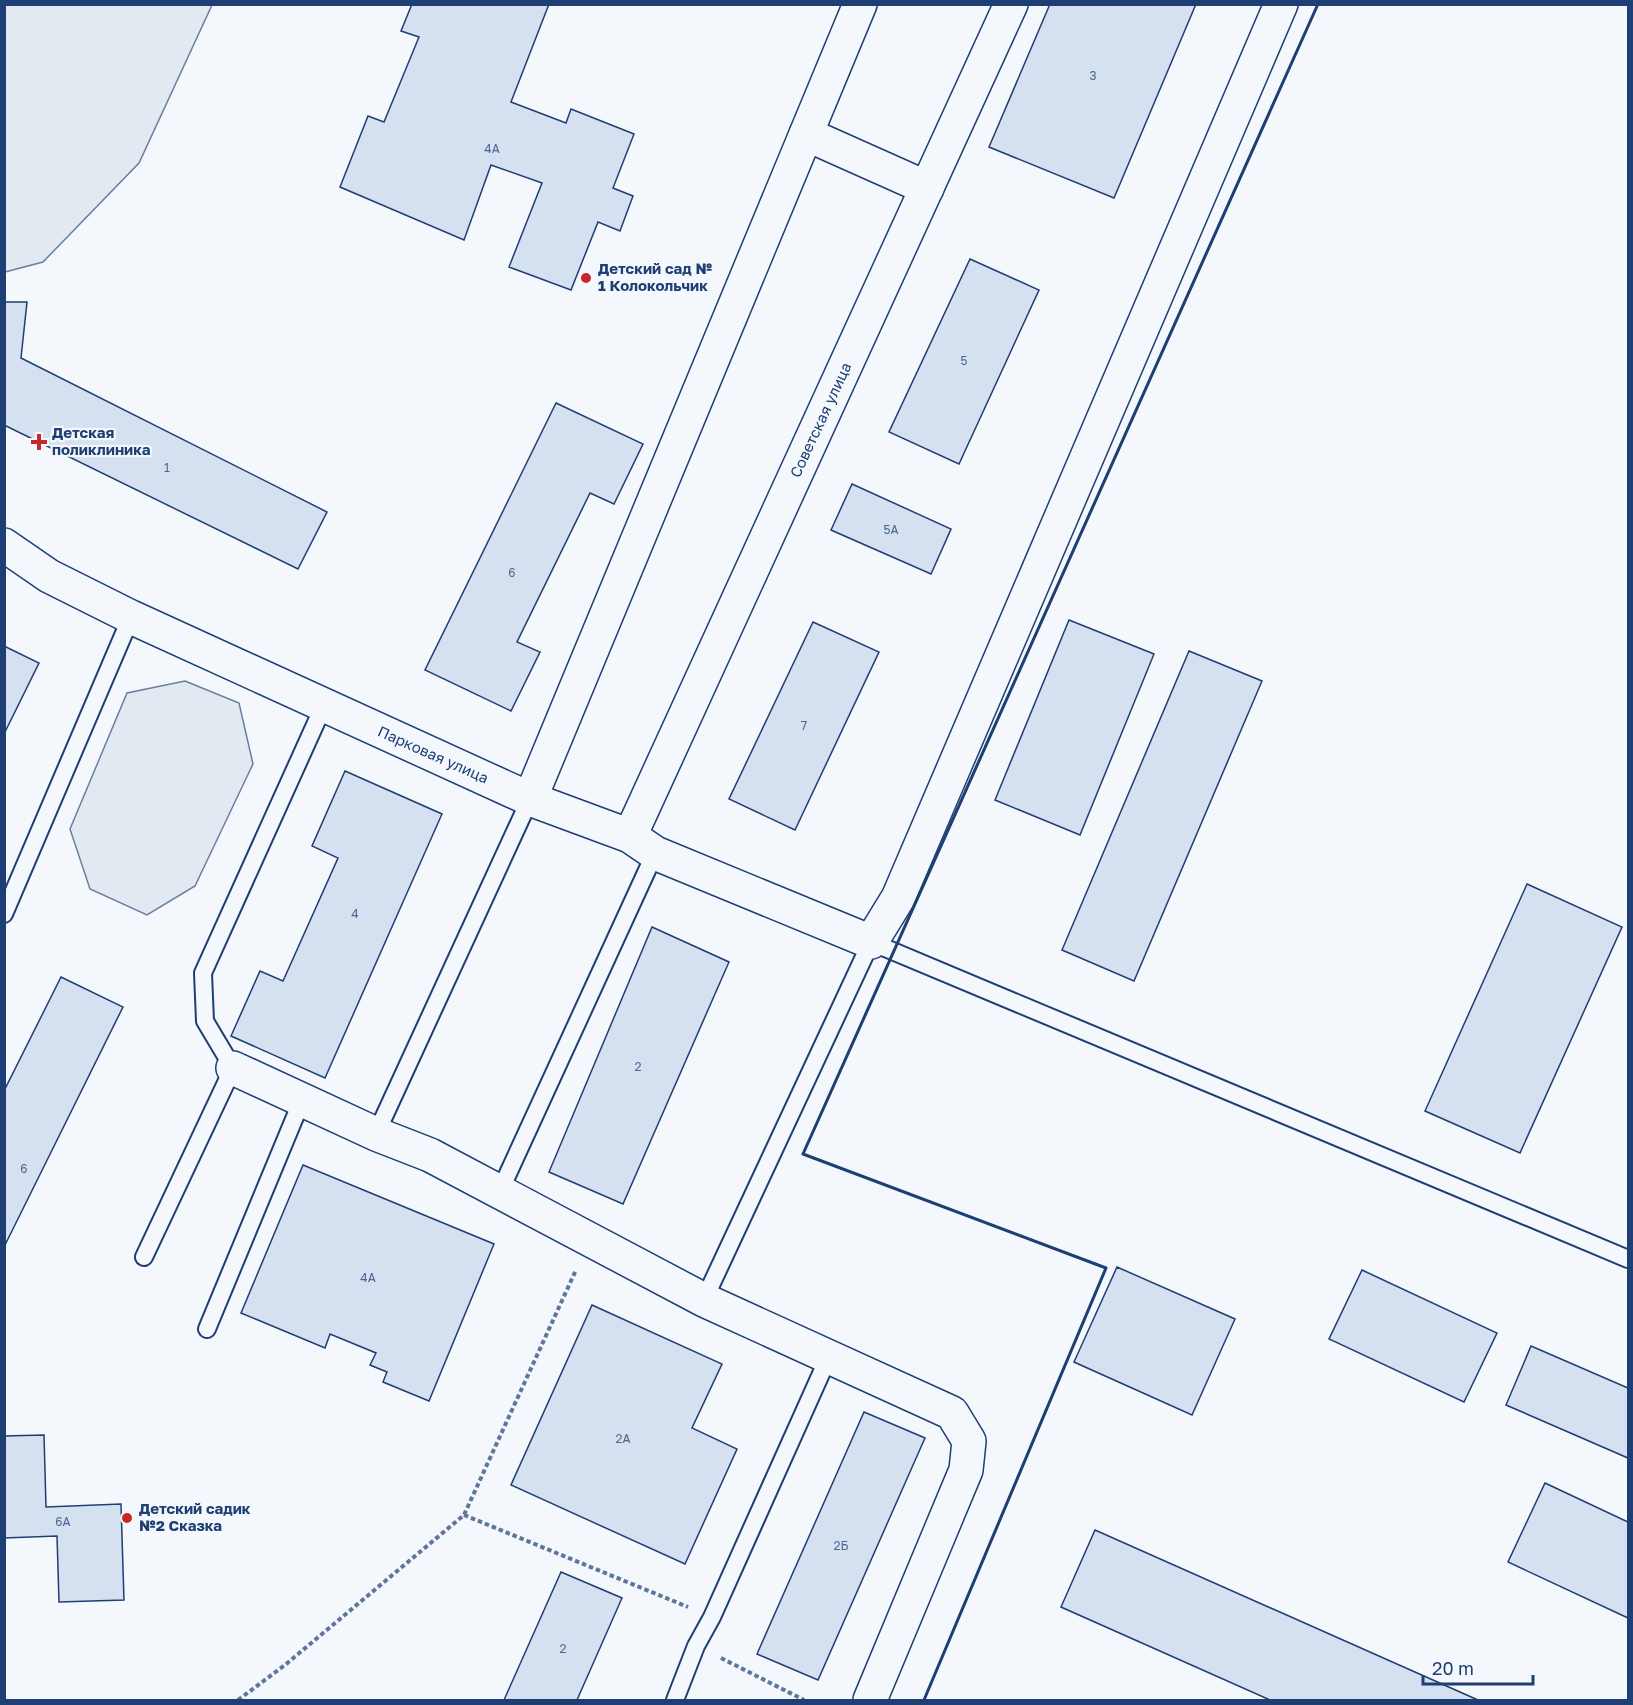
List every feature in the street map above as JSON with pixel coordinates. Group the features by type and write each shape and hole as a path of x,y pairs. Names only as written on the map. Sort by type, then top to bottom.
{"street":[{"path":"530,799 860,4"},
{"name":"Советская улица","path":"643,844 927,188 1011,4"},
{"path":"871,942 898,898 1281,4"},
{"path":"806,134 927,188"},
{"name":"Парковая улица","path":"4,545 49,576 131,617 530,799 643,844 871,942"},
{"path":"233,1068 376,1134 430,1155 704,1300 952,1413 969,1441 966,1470 870,1701"}],"lane":[{"path":"4,914 131,617"},
{"path":"144,1257 233,1068 204,1021 203,974 324,705"},
{"path":"376,1134 530,799"},
{"path":"500,1191 643,844"},
{"path":"704,1300 871,942 1629,1259"},
{"path":"207,1329 302,1100"},
{"path":"675,1701 696,1646 712,1617 829,1356"}],"path":[{"path":"238,1701 285,1665 464,1515 590,1240"},
{"path":"464,1515 712,1617"},
{"path":"696,1646 804,1701"}],"shaded area":[{"path":"4,5 212,5 139,163 43,262 5,272"},
{"path":"185,681 239,703 253,764 195,886 147,915 90,889 70,829 127,693"}],"building":[{"path":"412,4 549,4 511,102 566,123 571,109 634,134 613,188 633,196 620,231 598,222 571,290 509,267 542,183 491,165 464,240 340,187 368,116 384,122 419,37 401,31"},
{"path":"1050,4 1196,4 1114,198 989,147"},
{"path":"970,259 1039,290 959,464 889,432"},
{"path":"4,302 27,302 21,358 327,512 298,569 4,425"},
{"path":"556,403 643,444 614,504 590,493 517,642 540,652 511,711 425,670"},
{"path":"852,484 951,529 931,574 831,530"},
{"path":"1069,620 1154,654 1080,835 995,800"},
{"path":"813,622 879,652 795,830 729,799"},
{"path":"4,646 39,663 4,734"},
{"path":"1189,651 1262,681 1134,981 1062,950"},
{"path":"345,771 442,814 325,1078 231,1036 260,971 283,981 338,858 312,846"},
{"path":"1527,884 1622,927 1520,1153 1425,1111"},
{"path":"652,927 729,962 623,1204 549,1172"},
{"path":"61,977 123,1007 4,1247 4,1091"},
{"path":"303,1165 494,1244 429,1401 383,1382 387,1372 370,1365 376,1353 330,1334 325,1348 241,1313"},
{"path":"1117,1267 1235,1319 1192,1415 1074,1362"},
{"path":"1362,1270 1497,1333 1464,1402 1329,1339"},
{"path":"592,1305 722,1364 692,1428 737,1449 685,1564 511,1485"},
{"path":"1531,1346 1628,1388 1628,1458 1506,1405"},
{"path":"864,1412 925,1438 818,1680 757,1654"},
{"path":"44,1435 46,1507 121,1504 124,1600 59,1602 57,1536 4,1538 4,1436"},
{"path":"1545,1483 1628,1522 1628,1618 1508,1562"},
{"path":"1095,1530 1478,1700 1270,1700 1061,1607"},
{"path":"561,1572 622,1598 577,1700 504,1700"}],"wall":[{"path":"924,1700 1106,1268 803,1154 1318,4"}],"place":[{"name":"Детский сад № 1 Колокольчик","path":"586,278"},
{"name":"Детская поликлиника","path":"39,442"},
{"name":"Детский садик №2 Сказка","path":"127,1518"}]}
